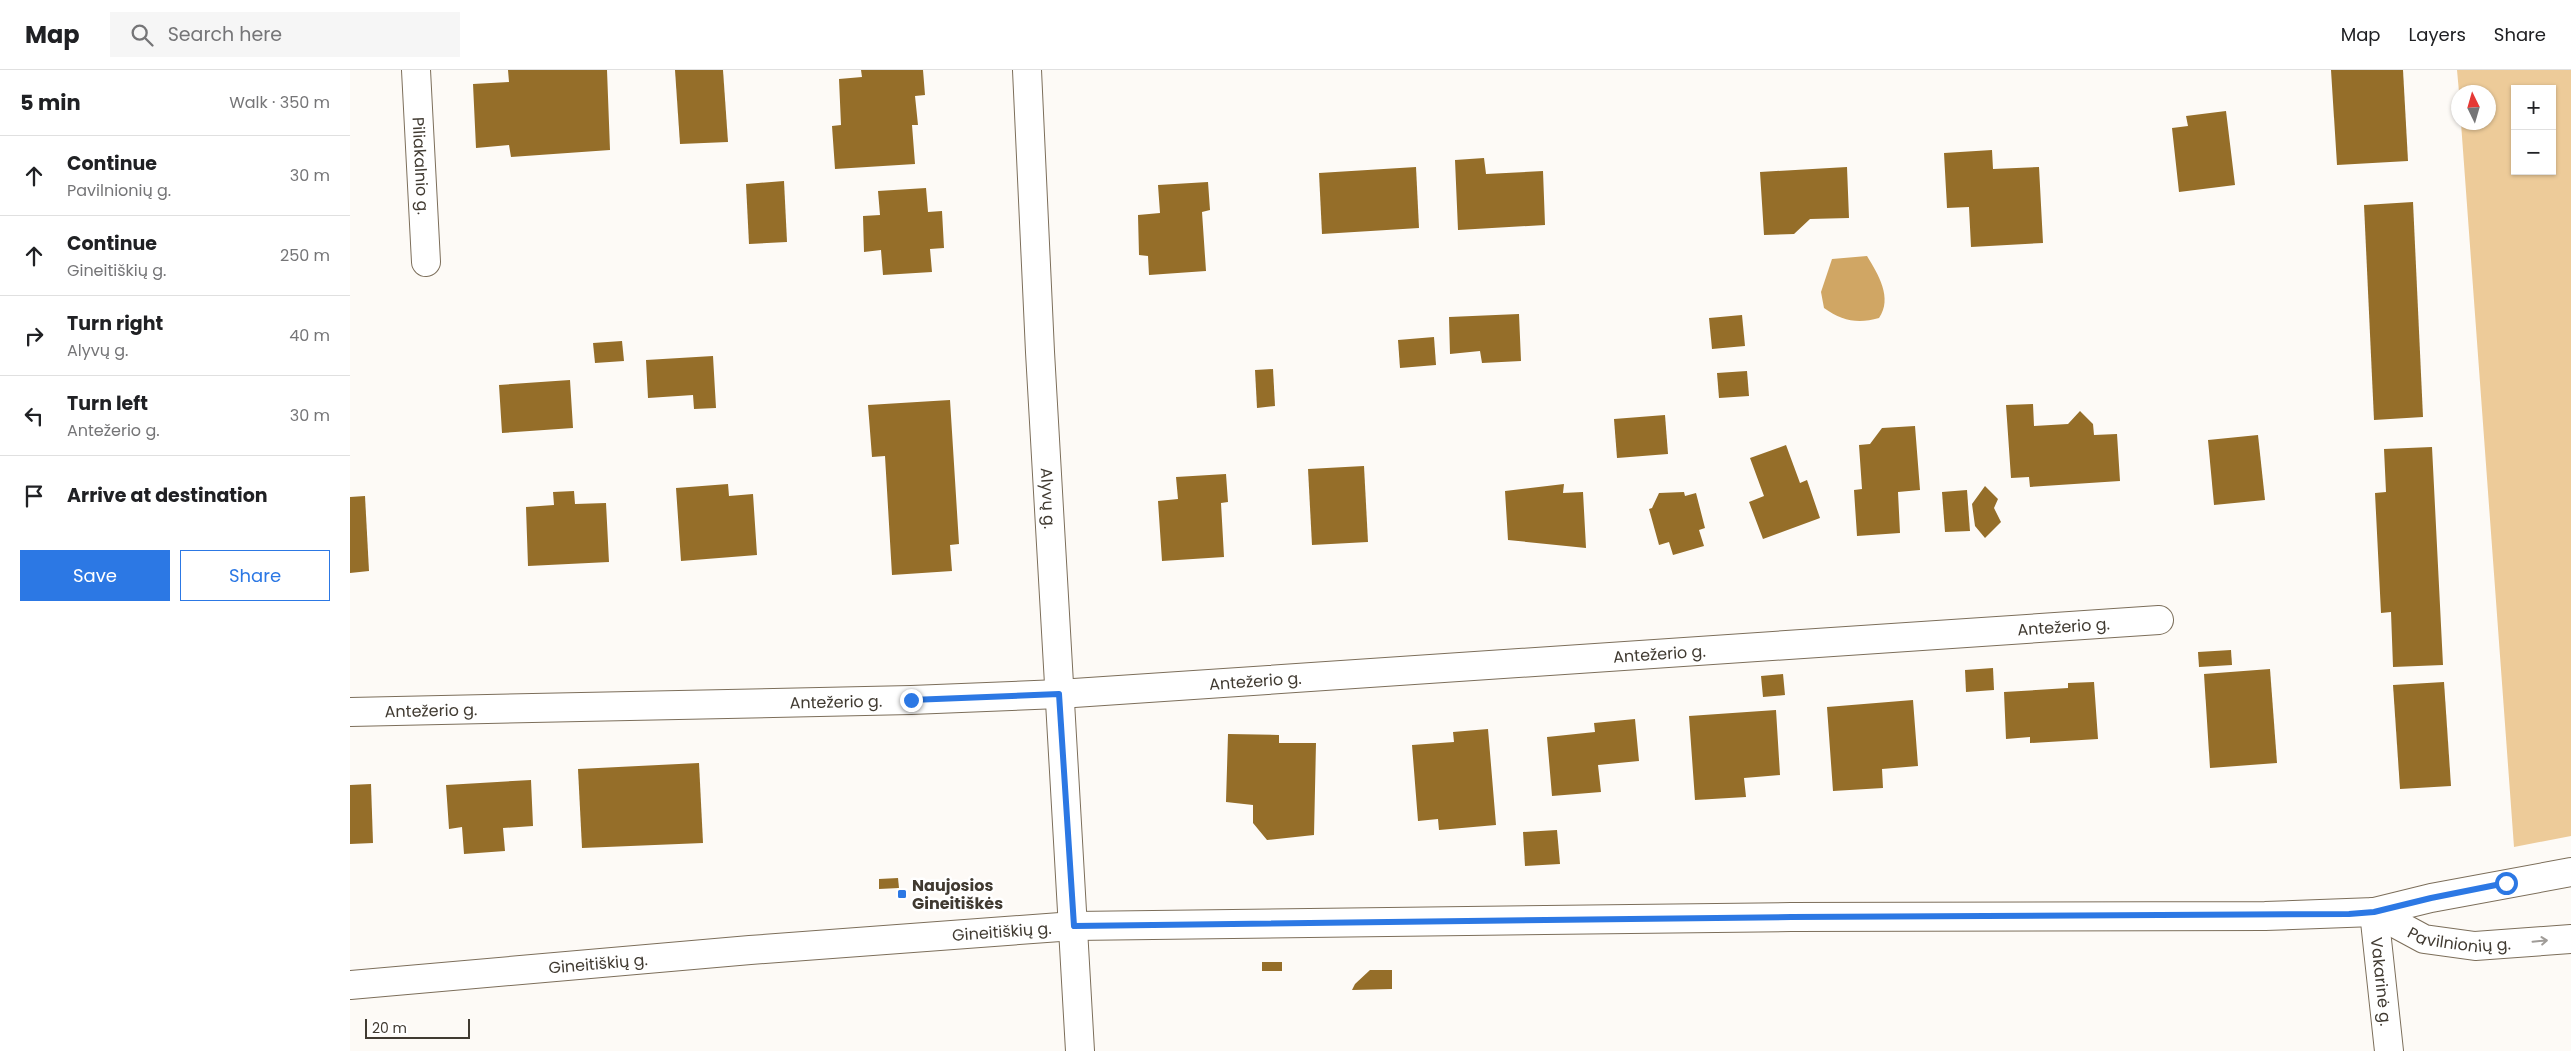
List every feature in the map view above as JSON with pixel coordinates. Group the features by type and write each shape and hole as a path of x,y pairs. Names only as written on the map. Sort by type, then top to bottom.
{"street":[{"name":"Piliakalnio g.","path":"416,70 426,262"},
{"name":"Alyvų g.","path":"1027,70 1059,694 1080,1051"},
{"name":"Antežerio g.","path":"350,712 911,700 1059,694 2159,620"},
{"name":"Pavilnionių g.","path":"2374,912 2431,898 2571,872"},
{"name":"Gineitiškių g.","path":"350,985 750,950 1074,926 1791,917 2265,916 2374,912"},
{"name":"Pavilnionių g.","path":"2374,912 2424,939 2466,945 2571,939"},
{"name":"Vakarinė g.","path":"2374,912 2389,1051"}],"shaded area":[{"path":"2457,70 2571,70 2571,836 2514,847 2462,130 2496,130 2496,85 2458,85"},
{"path":"1867,256 1879,278 1884,294 1885,302 1879,318 1864,321 1850,320 1837,316 1824,308 1821,292 1832,259"}],"building":[{"path":"508,70 607,70 610,150 511,157 509,145 476,148 473,84 509,82"},
{"path":"675,70 723,70 728,142 680,144"},
{"path":"861,70 923,70 925,95 915,96 918,125 912,125 915,164 835,169 832,126 841,125 839,79 862,77"},
{"path":"2331,70 2403,70 2408,161 2337,165"},
{"path":"2226,111 2235,185 2179,192 2172,128 2188,126 2186,116"},
{"path":"1992,150 1993,169 2039,167 2043,243 1971,247 1969,207 1947,208 1944,153"},
{"path":"1484,158 1486,174 1543,171 1545,225 1458,230 1455,160"},
{"path":"1416,167 1419,228 1322,234 1319,173"},
{"path":"1847,167 1849,218 1810,219 1794,234 1764,235 1760,172"},
{"path":"784,181 787,242 749,244 746,184"},
{"path":"1208,182 1210,210 1202,212 1206,271 1149,275 1148,256 1139,255 1138,215 1160,213 1158,185"},
{"path":"926,188 928,212 942,211 944,248 930,249 932,272 883,275 881,250 864,252 863,216 880,215 878,191"},
{"path":"2413,202 2423,417 2374,420 2364,205"},
{"path":"1519,314 1521,361 1482,363 1480,351 1450,354 1449,317"},
{"path":"1742,315 1745,346 1712,349 1709,318"},
{"path":"1434,337 1436,365 1400,368 1398,340"},
{"path":"622,341 624,361 595,363 593,343"},
{"path":"713,356 716,408 694,409 693,395 648,398 646,360"},
{"path":"1273,369 1275,406 1257,408 1255,370"},
{"path":"1747,371 1749,396 1719,398 1717,373"},
{"path":"570,380 573,428 502,433 499,385"},
{"path":"950,400 959,544 950,545 952,571 892,575 885,456 872,457 868,405"},
{"path":"2033,404 2034,426 2068,424 2080,411 2093,424 2094,435 2117,434 2120,481 2030,487 2029,477 2011,478 2006,405"},
{"path":"1665,415 1668,454 1617,458 1614,419"},
{"path":"1915,426 1920,490 1898,492 1900,533 1857,536 1854,490 1862,489 1859,445 1870,444 1882,428"},
{"path":"2258,435 2265,500 2214,505 2208,440"},
{"path":"1786,445 1800,483 1807,480 1820,518 1763,539 1749,502 1764,496 1750,458"},
{"path":"2432,447 2443,665 2393,667 2391,612 2381,613 2375,493 2386,492 2384,449"},
{"path":"1364,466 1368,542 1312,545 1308,469"},
{"path":"1226,474 1228,502 1221,503 1224,557 1162,561 1158,501 1178,499 1176,477"},
{"path":"728,484 729,496 753,494 757,555 681,561 676,488"},
{"path":"1564,484 1563,493 1583,492 1586,548 1508,540 1505,491"},
{"path":"1985,486 1998,499 1994,508 2001,522 1985,538 1975,526 1972,504"},
{"path":"1967,490 1970,531 1945,532 1942,492"},
{"path":"574,491 575,504 606,503 609,562 528,566 526,507 554,505 553,492"},
{"path":"1684,492 1685,496 1696,493 1705,528 1699,530 1704,546 1673,555 1669,542 1659,545 1649,509 1652,508 1659,493"},
{"path":"365,496 369,571 350,573 350,497"},
{"path":"2231,650 2232,665 2199,667 2198,652"},
{"path":"1993,668 1994,690 1966,692 1965,670"},
{"path":"2270,669 2277,763 2210,768 2204,674"},
{"path":"1783,674 1785,695 1763,697 1761,676"},
{"path":"2094,682 2098,739 2030,743 2030,737 2006,739 2004,692 2068,688 2068,683"},
{"path":"2444,682 2451,786 2400,789 2393,685"},
{"path":"1913,700 1918,766 1882,769 1883,788 1833,791 1827,707"},
{"path":"1776,710 1780,775 1744,778 1746,797 1695,800 1689,716"},
{"path":"1635,719 1639,761 1598,765 1601,792 1552,796 1547,737 1595,732 1594,723"},
{"path":"1488,729 1496,825 1439,830 1438,819 1418,821 1412,745 1454,742 1453,732"},
{"path":"1228,734 1279,735 1279,743 1316,743 1314,835 1267,840 1253,823 1253,805 1226,802"},
{"path":"699,763 703,843 582,848 578,769"},
{"path":"531,780 533,826 503,828 505,851 464,854 462,827 449,829 446,785"},
{"path":"371,784 373,843 350,844 350,785"},
{"path":"1557,830 1560,864 1525,866 1523,832"},
{"path":"898,878 899,888 879,889 879,879"},
{"path":"1262,962 1282,962 1282,971 1262,971"},
{"path":"1370,970 1392,970 1392,989 1352,990 1355,984"}],"place":[{"name":"Naujosios Gineitiškės","path":"902,894"}],"route":[{"path":"911,700 1059,694 1074,926 1791,917 2265,916 2349,914 2374,912 2506,883"}]}
